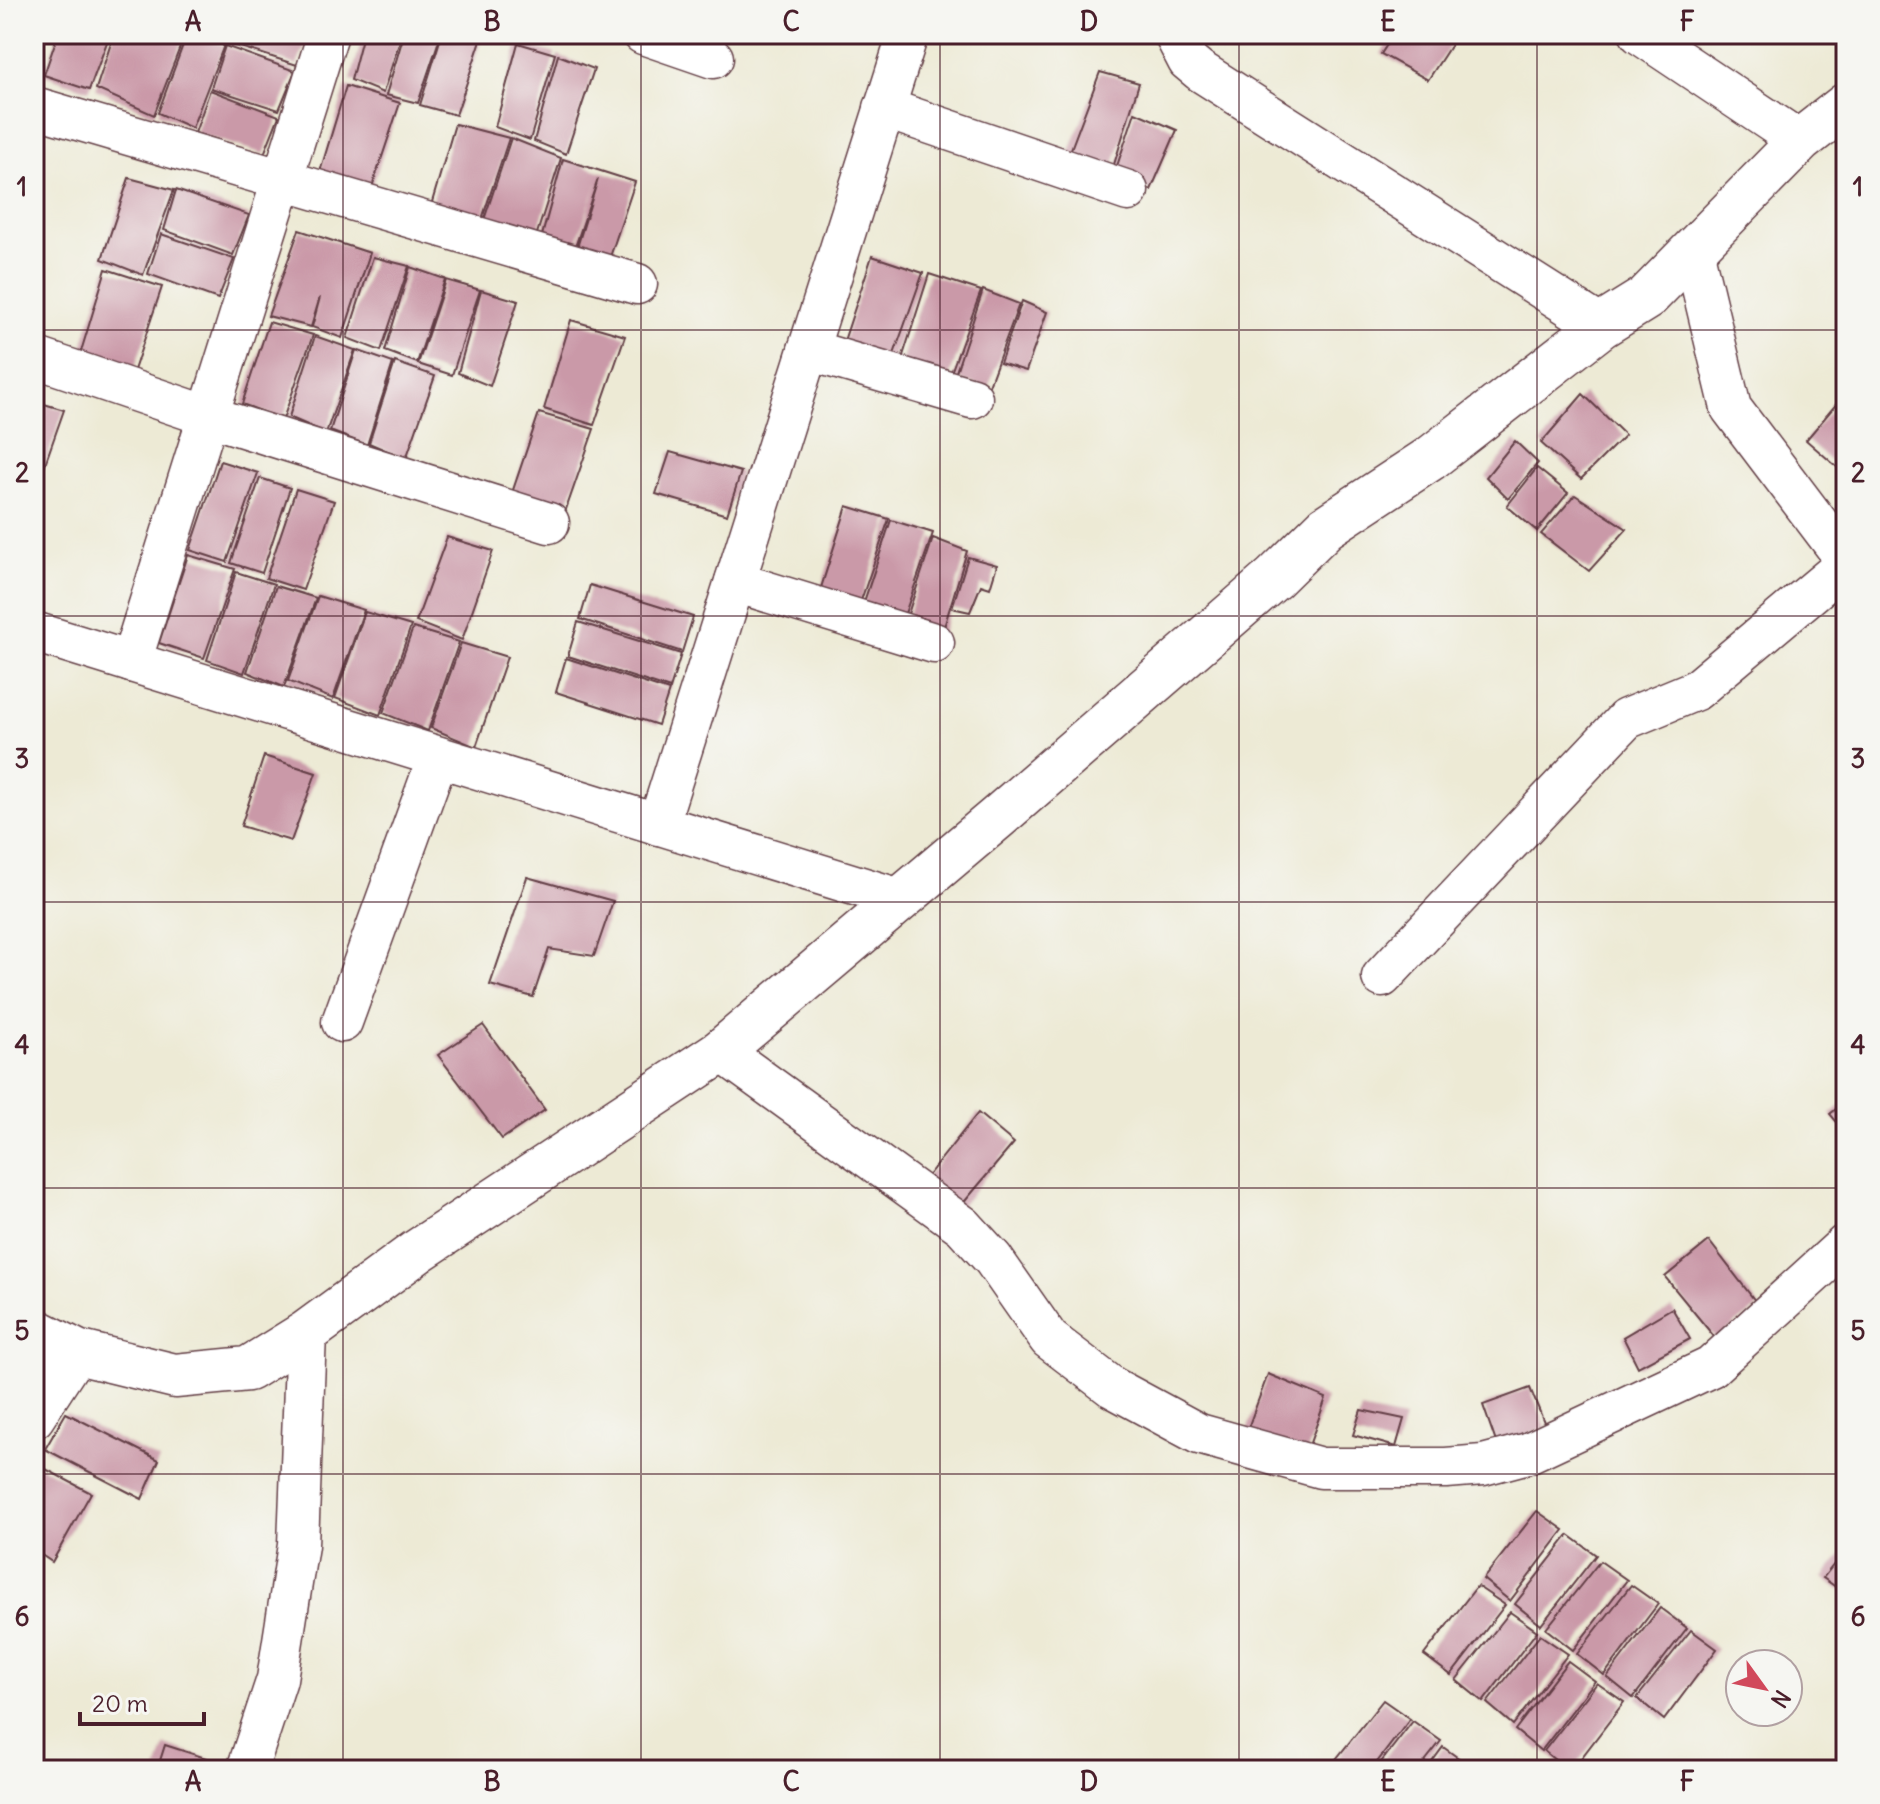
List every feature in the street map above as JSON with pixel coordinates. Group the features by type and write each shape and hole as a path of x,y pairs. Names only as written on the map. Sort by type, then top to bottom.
{"street":[{"path":"131,662 328,34"},
{"path":"643,34 713,58"},
{"path":"658,825 908,34"},
{"path":"1174,34 1188,61 1200,71 1601,326"},
{"path":"1640,34 1800,141"},
{"path":"34,1330 77,1352 175,1376 248,1369 306,1333 418,1251 721,1051 1274,578 1326,527 1431,458 1601,326 1646,298 1800,141 1846,105"},
{"path":"34,107 637,284"},
{"path":"884,108 1128,191"},
{"path":"1382,977 1626,719 1696,690 1846,562 1731,408 1693,250"},
{"path":"808,350 972,398"},
{"path":"34,357 208,416 549,523"},
{"path":"735,582 934,643"},
{"path":"34,632 900,899"},
{"path":"342,1022 454,762"},
{"path":"721,1051 963,1226 993,1259 1049,1339 1100,1379 1199,1434 1321,1468 1446,1468 1483,1465 1528,1453 1711,1367 1846,1244"},
{"path":"247,1770 277,1679 298,1545 306,1333"},
{"path":"34,1418 77,1352"}],"building":[{"path":"58,34 110,34 89,90 44,75"},
{"path":"114,34 185,34 154,115 96,89"},
{"path":"187,34 224,45 192,128 158,113"},
{"path":"231,34 310,34 297,65 228,43"},
{"path":"363,34 402,34 383,93 351,80"},
{"path":"404,34 441,34 418,103 386,95"},
{"path":"442,34 483,34 456,115 420,105"},
{"path":"1394,34 1458,34 1428,80 1381,54"},
{"path":"518,43 555,54 530,140 495,127"},
{"path":"225,46 295,71 279,110 211,88"},
{"path":"558,55 594,69 566,154 534,141"},
{"path":"1100,72 1139,83 1112,171 1068,157"},
{"path":"346,86 400,103 372,187 320,172"},
{"path":"210,90 279,116 264,154 195,133"},
{"path":"1135,112 1177,130 1151,190 1114,175"},
{"path":"455,124 509,138 481,222 430,209"},
{"path":"511,138 561,158 534,243 482,226"},
{"path":"563,159 635,182 607,266 575,254 598,179 572,256 540,243"},
{"path":"129,178 174,190 143,275 102,259"},
{"path":"176,190 249,215 233,255 164,230"},
{"path":"299,230 370,253 342,338 312,327 320,297 311,327 268,316"},
{"path":"161,234 234,259 218,299 148,274"},
{"path":"872,256 923,273 892,360 843,344"},
{"path":"373,257 409,266 381,351 347,338"},
{"path":"410,267 445,279 417,363 385,351"},
{"path":"106,269 162,287 132,376 79,358"},
{"path":"929,274 981,291 949,378 901,362"},
{"path":"446,280 480,290 452,375 418,364"},
{"path":"481,290 518,301 490,386 458,373"},
{"path":"983,290 1019,304 988,388 954,378"},
{"path":"1022,301 1047,312 1026,371 1000,363"},
{"path":"571,320 625,336 594,425 544,409"},
{"path":"269,322 313,335 283,419 242,404"},
{"path":"315,336 355,350 326,433 289,417"},
{"path":"356,350 393,363 367,445 330,431"},
{"path":"395,362 435,376 406,459 369,443"},
{"path":"1583,394 1625,435 1581,479 1541,443"},
{"path":"1844,395 1846,397 1844,473 1806,440"},
{"path":"34,401 64,410 34,495"},
{"path":"539,413 594,429 563,518 511,496"},
{"path":"1515,441 1538,463 1508,499 1486,477"},
{"path":"670,452 741,472 727,515 656,494"},
{"path":"220,461 258,473 227,562 190,550"},
{"path":"1537,468 1568,493 1537,531 1507,506"},
{"path":"260,478 290,488 262,573 231,563"},
{"path":"296,489 334,501 303,590 266,578"},
{"path":"1575,495 1627,529 1589,571 1541,534"},
{"path":"847,506 889,519 858,609 819,594"},
{"path":"891,520 933,533 902,622 862,608"},
{"path":"447,537 493,551 462,640 416,622"},
{"path":"933,538 967,551 941,637 904,626"},
{"path":"188,555 235,569 204,658 159,643"},
{"path":"968,557 997,565 990,588 981,585 970,612 952,608"},
{"path":"236,572 274,584 244,673 207,660"},
{"path":"590,585 693,617 682,652 580,619"},
{"path":"276,586 316,598 284,687 247,672"},
{"path":"318,596 364,610 333,699 288,681"},
{"path":"365,612 411,626 380,715 335,698"},
{"path":"578,622 681,654 670,689 568,656"},
{"path":"413,628 459,642 428,731 383,713"},
{"path":"461,643 507,657 476,747 431,728"},
{"path":"566,658 669,691 658,725 556,692"},
{"path":"264,756 316,773 291,841 241,826"},
{"path":"527,877 613,901 594,956 549,949 533,997 490,985"},
{"path":"483,1025 545,1110 502,1139 438,1055"},
{"path":"1846,1101 1846,1133 1830,1114"},
{"path":"978,1113 1014,1143 960,1207 926,1178"},
{"path":"1709,1241 1759,1306 1716,1339 1665,1277"},
{"path":"1672,1308 1690,1339 1638,1367 1623,1337"},
{"path":"1268,1374 1326,1398 1306,1454 1245,1436"},
{"path":"1530,1388 1546,1427 1497,1445 1483,1405"},
{"path":"1361,1410 1404,1419 1396,1447 1353,1435"},
{"path":"66,1413 159,1460 142,1499 45,1449"},
{"path":"38,1465 91,1493 52,1562 34,1550 34,1473"},
{"path":"1537,1511 1564,1530 1510,1601 1483,1579"},
{"path":"1569,1535 1596,1555 1541,1625 1515,1604"},
{"path":"1846,1549 1846,1594 1823,1578"},
{"path":"1600,1561 1627,1580 1573,1650 1546,1629"},
{"path":"1631,1585 1658,1604 1604,1675 1577,1654"},
{"path":"1477,1586 1505,1605 1451,1675 1424,1655"},
{"path":"1660,1608 1687,1628 1633,1698 1607,1677"},
{"path":"1510,1612 1537,1631 1483,1702 1456,1680"},
{"path":"1691,1630 1717,1649 1664,1720 1637,1698"},
{"path":"1540,1635 1568,1654 1513,1725 1487,1703"},
{"path":"1568,1661 1595,1681 1541,1751 1515,1730"},
{"path":"1597,1683 1624,1702 1572,1770 1567,1770 1544,1751"},
{"path":"1383,1700 1410,1719 1371,1770 1329,1768"},
{"path":"1413,1721 1441,1741 1418,1770 1375,1770"},
{"path":"165,1745 240,1769 240,1770 157,1770"},
{"path":"1443,1747 1471,1767 1469,1770 1426,1770"}]}
